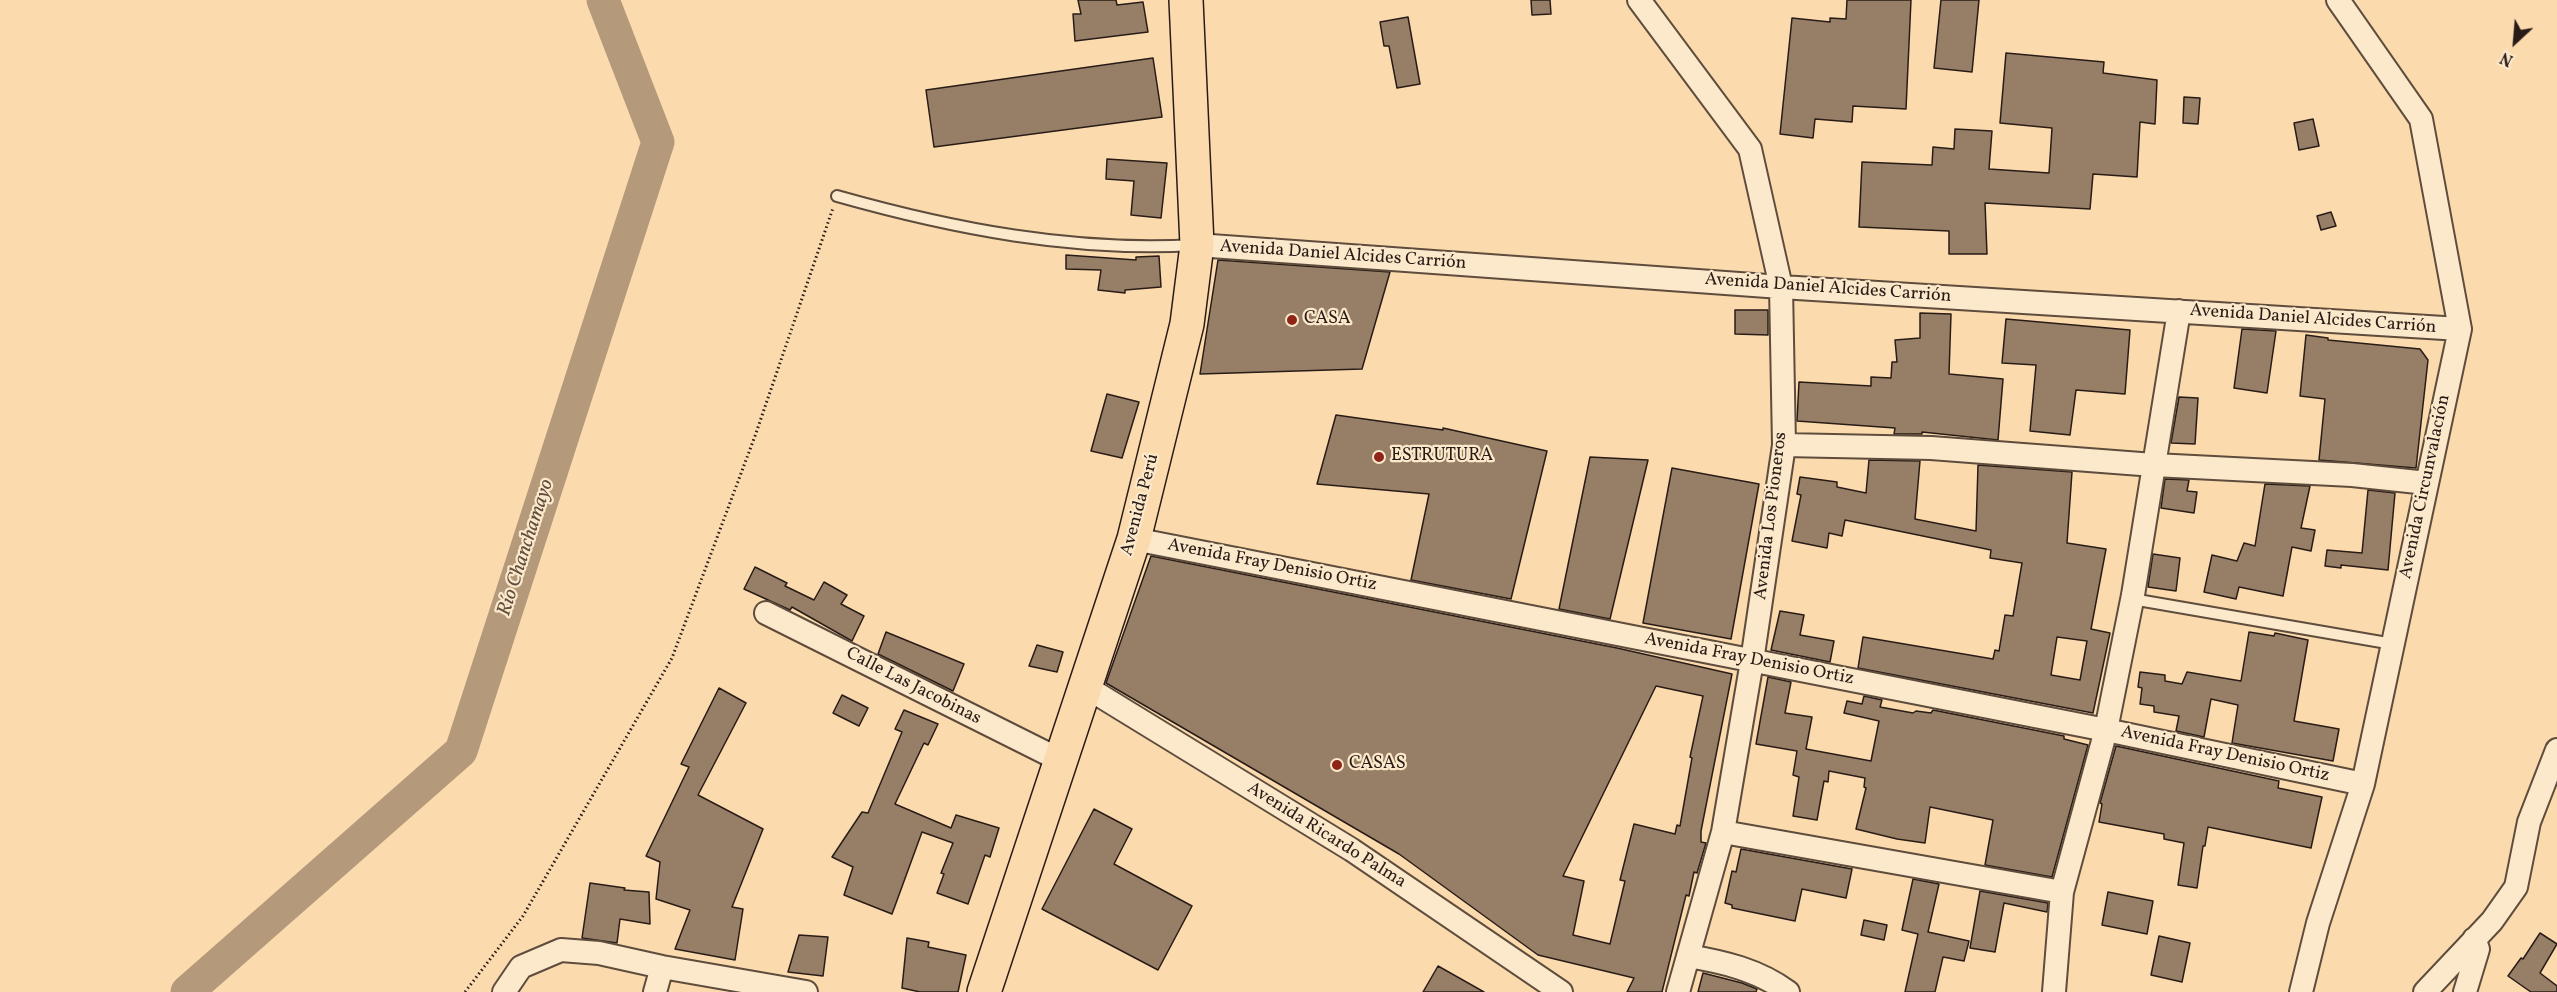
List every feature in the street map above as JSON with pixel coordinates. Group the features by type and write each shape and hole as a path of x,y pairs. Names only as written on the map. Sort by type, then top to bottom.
{"highway":[{"name":"Avenida Perú","path":"984,992 1134,539 1187,324 1197,245 1193,1"}],"street":[{"name":"Avenida Los Pioneros","path":"1639,0 1750,148 1781,287 1784,445 1752,661 1723,832 1678,992"},
{"name":"Avenida Circunvalación","path":"2301,992 2318,922 2363,784 2460,329 2421,119 2337,0"},
{"name":"Avenida Daniel Alcides Carrión","path":"1197,245 1781,287 2460,329"},
{"path":"2054,992 2062,892 2106,730 2132,599 2179,311"},
{"path":"1784,445 1931,448 2154,465 2352,475 2427,483"},
{"name":"Avenida Fray Denisio Ortiz","path":"1134,539 2106,730 2363,784"},
{"name":"Calle Las Jacobinas","path":"766,613 1060,760"},
{"name":"Avenida Ricardo Palma","path":"1086,687 1352,850 1561,992"},
{"path":"2425,992 2502,907 2516,887 2529,822 2557,750"},
{"path":"1723,832 2062,892"},
{"path":"2465,992 2478,949 2474,939"},
{"path":"504,992 521,967 561,950 599,953 662,967 806,992"},
{"path":"1688,956 1737,966 1760,974 1788,992"},
{"path":"656,992 662,967"}],"lane":[{"path":"837,196 963,227 1054,242 1134,247 1197,245"},
{"path":"2132,599 2393,644"}],"path":[{"path":"465,992 523,916 672,658 755,436 837,196"}],"building":[{"path":"1078,0 1116,0 1117,5 1143,2 1148,32 1075,41 1073,14 1081,14"},
{"path":"1531,0 1550,0 1551,14 1532,15"},
{"path":"1847,0 1911,0 1906,109 1853,106 1852,122 1815,119 1813,138 1780,134 1792,18 1830,22 1830,18 1846,19"},
{"path":"1941,0 1979,0 1972,72 1934,68"},
{"path":"1408,17 1420,84 1397,88 1389,46 1384,46 1380,22"},
{"path":"2006,53 2104,62 2103,73 2157,80 2155,124 2140,122 2137,177 2093,174 2090,209 1985,203 1987,254 1949,254 1949,231 1859,227 1862,162 1932,165 1933,147 1954,149 1955,129 1992,131 1989,169 2049,173 2052,128 2000,123"},
{"path":"1153,58 1162,117 934,147 926,90"},
{"path":"2184,97 2200,98 2198,124 2183,123"},
{"path":"2313,119 2319,146 2299,150 2294,123"},
{"path":"1107,159 1167,163 1161,218 1131,215 1134,181 1106,179"},
{"path":"2331,212 2336,226 2321,230 2317,216"},
{"path":"1066,255 1136,260 1136,257 1159,256 1161,287 1125,290 1125,293 1098,290 1101,270 1066,269"},
{"name":"CASA","path":"1218,260 1390,272 1362,369 1200,374"},
{"path":"1735,310 1768,310 1768,335 1735,334"},
{"path":"1920,313 1951,314 1949,374 2003,379 1998,440 1922,432 1922,434 1894,434 1895,428 1797,421 1799,382 1871,386 1871,377 1891,378 1892,362 1897,362 1895,340 1920,338"},
{"path":"2006,319 2130,330 2125,394 2076,390 2070,435 2030,431 2036,365 2002,363"},
{"path":"2242,329 2276,331 2267,393 2234,388"},
{"path":"2306,335 2328,338 2328,340 2420,349 2428,360 2416,468 2319,460 2325,399 2300,396"},
{"path":"1107,394 1139,402 1122,458 1091,451"},
{"path":"2179,397 2198,398 2195,444 2171,443"},
{"path":"1336,415 1443,430 1443,428 1547,451 1511,599 1411,580 1429,494 1317,484"},
{"path":"1590,457 1648,460 1610,619 1559,609"},
{"path":"1869,460 1920,461 1915,519 1976,531 1978,465 2072,472 2067,543 2106,549 2091,629 2110,633 2093,713 1858,668 1863,637 1993,659 1995,650 1999,651 2005,615 2013,616 2022,563 1990,558 1991,550 1845,520 1842,536 1829,533 1827,548 1792,541 1801,495 1797,494 1800,477 1837,482 1837,487 1866,493","holes":["2057,637 2087,641 2080,680 2051,675"]},
{"path":"1672,468 1759,484 1731,639 1643,623"},
{"path":"2165,479 2189,480 2187,491 2197,492 2194,513 2161,508"},
{"path":"2265,484 2310,486 2301,528 2315,530 2311,551 2292,547 2283,596 2239,587 2236,599 2204,592 2212,555 2237,561 2244,543 2255,546"},
{"path":"2368,490 2395,493 2388,570 2341,565 2341,568 2325,566 2327,550 2362,553"},
{"path":"2153,554 2180,558 2176,591 2148,587"},
{"path":"1151,556 1617,648 1732,674 1701,831 1701,842 1706,843 1697,873 1694,872 1689,896 1686,895 1662,992 1627,992 1634,978 1538,955 1399,854 1106,683","holes":["1656,686 1703,696 1690,757 1692,758 1680,826 1677,825 1675,834 1634,824 1620,880 1625,881 1610,944 1573,935 1584,881 1563,876"]},
{"path":"755,567 787,583 785,586 814,600 824,582 847,595 841,604 864,616 852,641 792,607 790,610 744,589"},
{"path":"1780,611 1804,615 1800,635 1834,641 1830,662 1771,650"},
{"path":"886,632 964,664 953,691 878,654"},
{"path":"2249,632 2274,636 2275,633 2308,640 2294,721 2339,729 2333,761 2232,743 2238,705 2211,699 2204,737 2176,731 2179,716 2154,712 2154,706 2140,704 2142,688 2138,687 2140,672 2165,675 2165,681 2182,684 2187,672 2241,681"},
{"path":"1037,645 1063,652 1057,672 1029,666"},
{"path":"1768,677 1791,682 1785,713 1812,717 1806,749 1871,761 1879,721 1844,713 1847,701 1862,704 1864,696 1882,700 1880,707 1913,713 1916,711 1931,713 1933,710 2064,736 2064,739 2088,745 2052,877 1985,865 1993,820 1930,807 1925,843 1856,829 1866,788 1864,787 1865,778 1829,771 1828,782 1824,781 1817,820 1793,816 1799,777 1793,775 1797,751 1756,744"},
{"path":"719,688 746,703 698,795 763,829 732,907 743,909 735,960 675,949 690,910 656,899 660,862 646,856 689,767 681,764"},
{"path":"842,695 868,708 859,726 833,713"},
{"path":"904,710 938,724 928,745 924,743 895,804 951,828 956,815 999,828 990,857 985,855 968,904 937,893 944,874 941,873 953,843 922,832 892,914 844,895 853,867 832,857 862,812 868,813 902,732 895,729"},
{"path":"2116,746 2279,781 2278,788 2322,797 2311,848 2208,827 2197,888 2178,885 2184,843 2164,839 2164,834 2099,822 2102,804 2100,803"},
{"path":"1094,809 1132,829 1114,864 1192,906 1158,970 1042,909"},
{"path":"1741,849 1852,869 1846,898 1802,889 1795,921 1732,908 1732,905 1725,903 1732,871 1736,872"},
{"path":"1913,879 1939,884 1928,932 1969,941 1964,961 1943,957 1935,992 1905,992 1918,934 1902,930"},
{"path":"590,883 649,892 650,924 620,919 617,943 582,938"},
{"path":"1980,891 2048,903 2047,912 2004,903 1995,952 1970,948"},
{"path":"2108,892 2153,901 2147,934 2102,925"},
{"path":"1864,920 1887,925 1884,940 1861,935"},
{"path":"2540,933 2557,944 2540,973 2557,986 2557,992 2531,992 2508,976 2521,958 2523,959"},
{"path":"799,935 828,937 823,976 788,972"},
{"path":"2159,936 2190,943 2182,982 2151,975"},
{"path":"907,938 929,942 928,947 966,955 958,992 920,992 902,988"},
{"path":"1438,966 1484,992 1423,992"},
{"path":"1703,973 1757,989 1756,992 1698,992"}],"waterway":[{"name":"Río Chanchamayo","path":"187,992 461,751 658,142 603,0"}],"place":[{"name":"CASA","path":"1292,320"},
{"name":"ESTRUTURA","path":"1379,457"},
{"name":"CASAS","path":"1337,765"}]}
